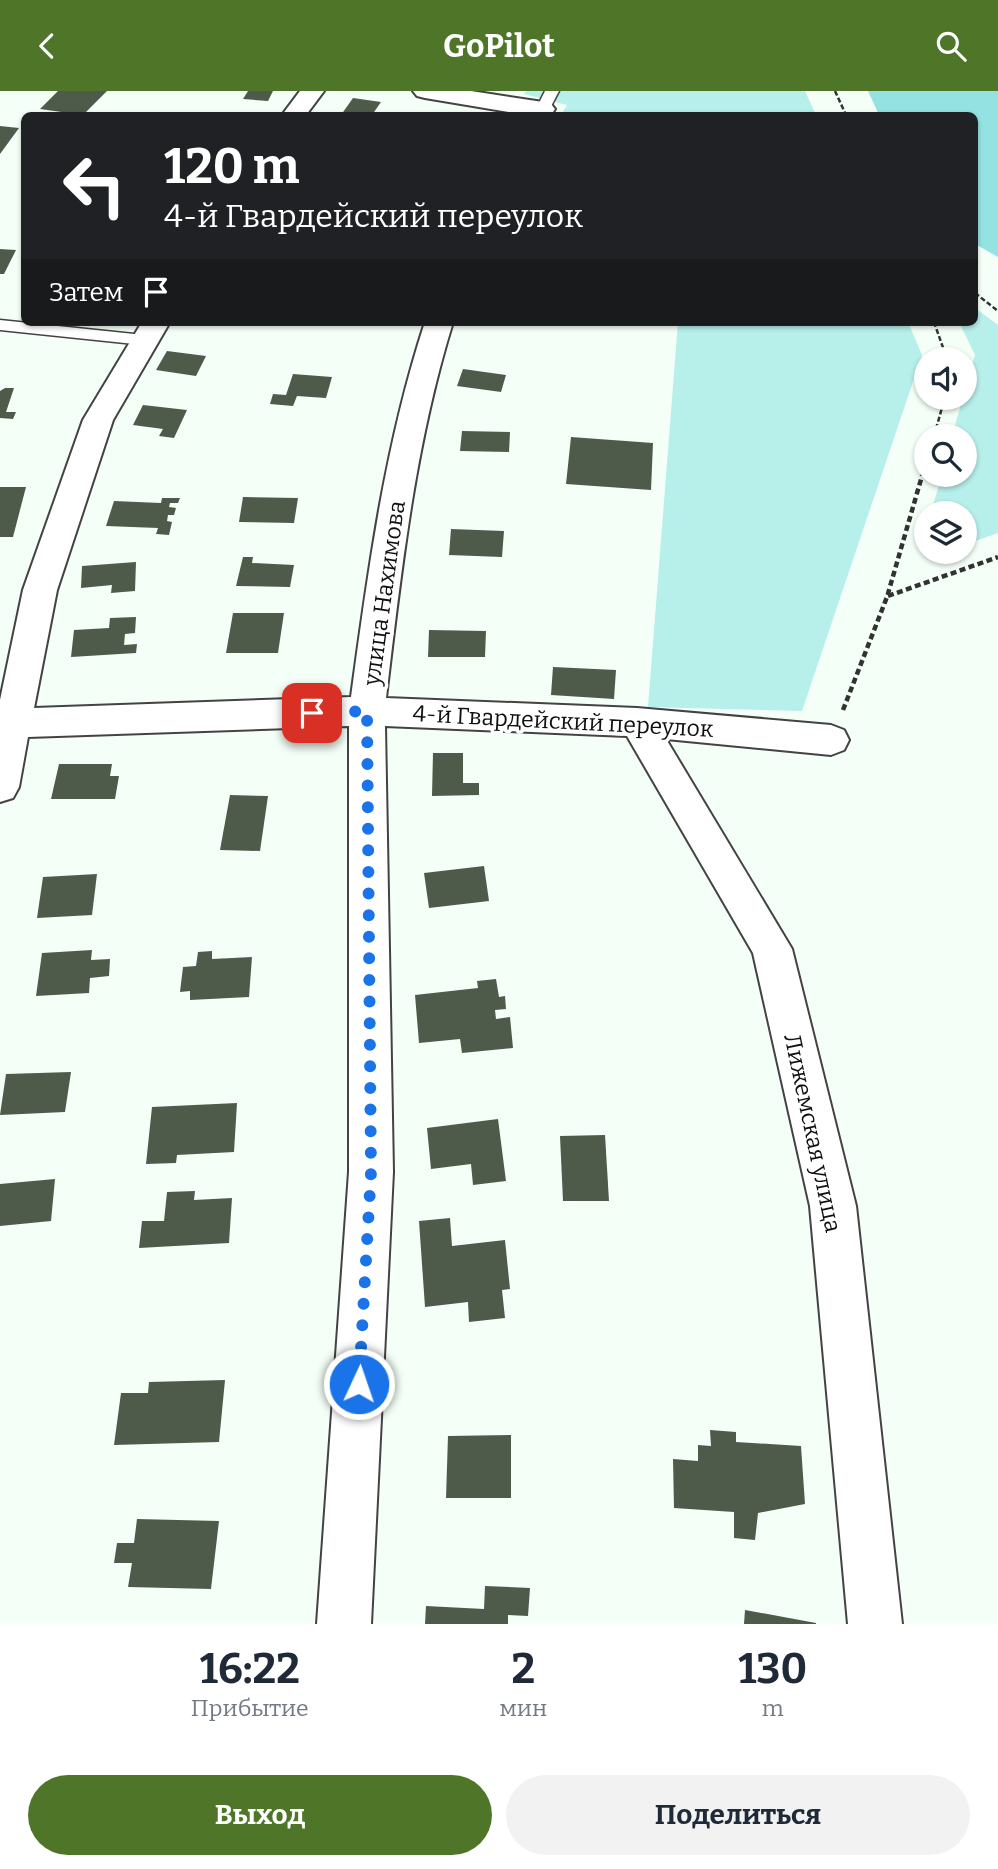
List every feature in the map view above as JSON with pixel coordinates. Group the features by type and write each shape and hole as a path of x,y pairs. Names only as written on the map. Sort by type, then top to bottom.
{"street":[{"path":"296,112 312,91"},
{"path":"425,91 545,105"},
{"name":"улица Нахимова","path":"344,1624 371,1172 367,711 386,556 419,384 438,326"},
{"path":"0,787 6,724 40,590 98,420 150,331"},
{"name":"4-й Гвардейский переулок","path":"6,724 367,711 637,722 831,740"},
{"name":"Лижемская улица","path":"637,722 772,949 833,1206 875,1624"}],"lane":[{"path":"0,325 21,326"},
{"path":"25,326 150,331"}],"path":[{"path":"835,91 845,112"},
{"path":"978,295 998,311"},
{"path":"935,326 943,347"},
{"path":"831,740 887,597 919,487"},
{"path":"887,597 998,557"}],"shaded area":[{"path":"526,91 805,91 815,112 563,112 567,105 524,94"},
{"path":"868,91 998,91 998,257 978,246 978,112 878,112"},
{"path":"978,310 998,325 998,533 977,540 977,501 934,501 938,487 977,487 977,424 955,424 959,410 977,410 977,347 971,347 961,326 978,326"},
{"path":"678,326 910,326 919,347 914,347 914,379 802,711 648,707"}],"building":[{"path":"58,91 107,91 86,112 40,109"},
{"path":"248,91 273,91 268,101 243,99"},
{"path":"353,98 381,102 374,112 343,112"},
{"path":"0,126 19,128 0,154"},
{"path":"0,249 16,250 4,274 0,274"},
{"path":"167,351 206,356 196,376 156,370"},
{"path":"463,369 506,375 501,392 457,386"},
{"path":"293,374 332,377 326,398 297,396 293,406 270,404 273,394 286,395"},
{"path":"14,388 6,412 16,412 13,419 0,418 0,391"},
{"path":"143,405 187,410 174,438 159,436 163,429 133,425"},
{"path":"462,431 510,432 509,452 460,451"},
{"path":"571,437 653,443 651,490 566,484"},
{"path":"0,487 26,487 13,537 0,537"},
{"path":"243,497 298,498 294,523 239,522"},
{"path":"162,498 180,498 178,503 170,503 169,507 176,508 174,515 168,515 167,521 172,522 169,535 156,534 158,528 106,526 114,501 161,503"},
{"path":"451,529 504,531 502,557 449,555"},
{"path":"243,557 253,557 252,563 294,565 290,587 236,586"},
{"path":"136,562 135,591 111,593 112,585 81,588 82,566"},
{"path":"233,613 284,613 278,653 226,653"},
{"path":"136,617 135,633 125,634 124,645 137,644 136,653 71,657 74,630 109,628 110,618"},
{"path":"429,630 486,631 485,657 428,657"},
{"path":"553,667 616,670 614,699 551,695"},
{"path":"433,753 463,753 463,783 479,783 479,795 432,796"},
{"path":"59,764 112,764 110,776 119,776 115,799 51,799"},
{"path":"230,795 268,796 260,851 220,850"},
{"path":"484,866 489,901 429,908 424,873"},
{"path":"97,874 92,915 37,918 43,877"},
{"path":"92,950 91,960 110,959 109,976 90,978 89,993 36,996 42,953"},
{"path":"212,951 212,959 252,957 249,997 190,1000 190,991 180,992 183,967 196,966 198,952"},
{"path":"496,979 499,997 505,996 506,1009 495,1010 496,1019 510,1017 513,1048 462,1053 460,1039 419,1043 415,995 478,988 477,981"},
{"path":"71,1072 65,1112 0,1115 6,1074"},
{"path":"237,1103 234,1152 177,1155 176,1163 146,1164 152,1107"},
{"path":"498,1119 506,1181 473,1185 471,1164 431,1169 427,1128"},
{"path":"605,1135 609,1201 563,1201 560,1136"},
{"path":"55,1179 51,1221 0,1226 0,1184"},
{"path":"195,1191 194,1200 232,1198 229,1243 139,1248 142,1221 164,1221 167,1192"},
{"path":"450,1218 452,1246 505,1240 510,1289 502,1290 505,1318 469,1322 468,1302 425,1307 419,1221"},
{"path":"225,1380 219,1442 114,1445 121,1393 148,1393 149,1382"},
{"path":"710,1430 736,1432 736,1442 801,1446 805,1504 758,1513 755,1540 734,1538 734,1512 674,1508 673,1459 698,1461 698,1445 711,1446"},
{"path":"511,1435 511,1498 446,1498 448,1436"},
{"path":"137,1519 219,1521 211,1589 128,1587 132,1563 114,1563 117,1543 134,1543"},
{"path":"485,1586 530,1588 528,1616 508,1615 508,1624 425,1624 426,1606 484,1609"},
{"path":"745,1610 816,1623 816,1624 744,1624"}],"route":[{"path":"312,713 367,711 371,1172 359,1384"}]}
